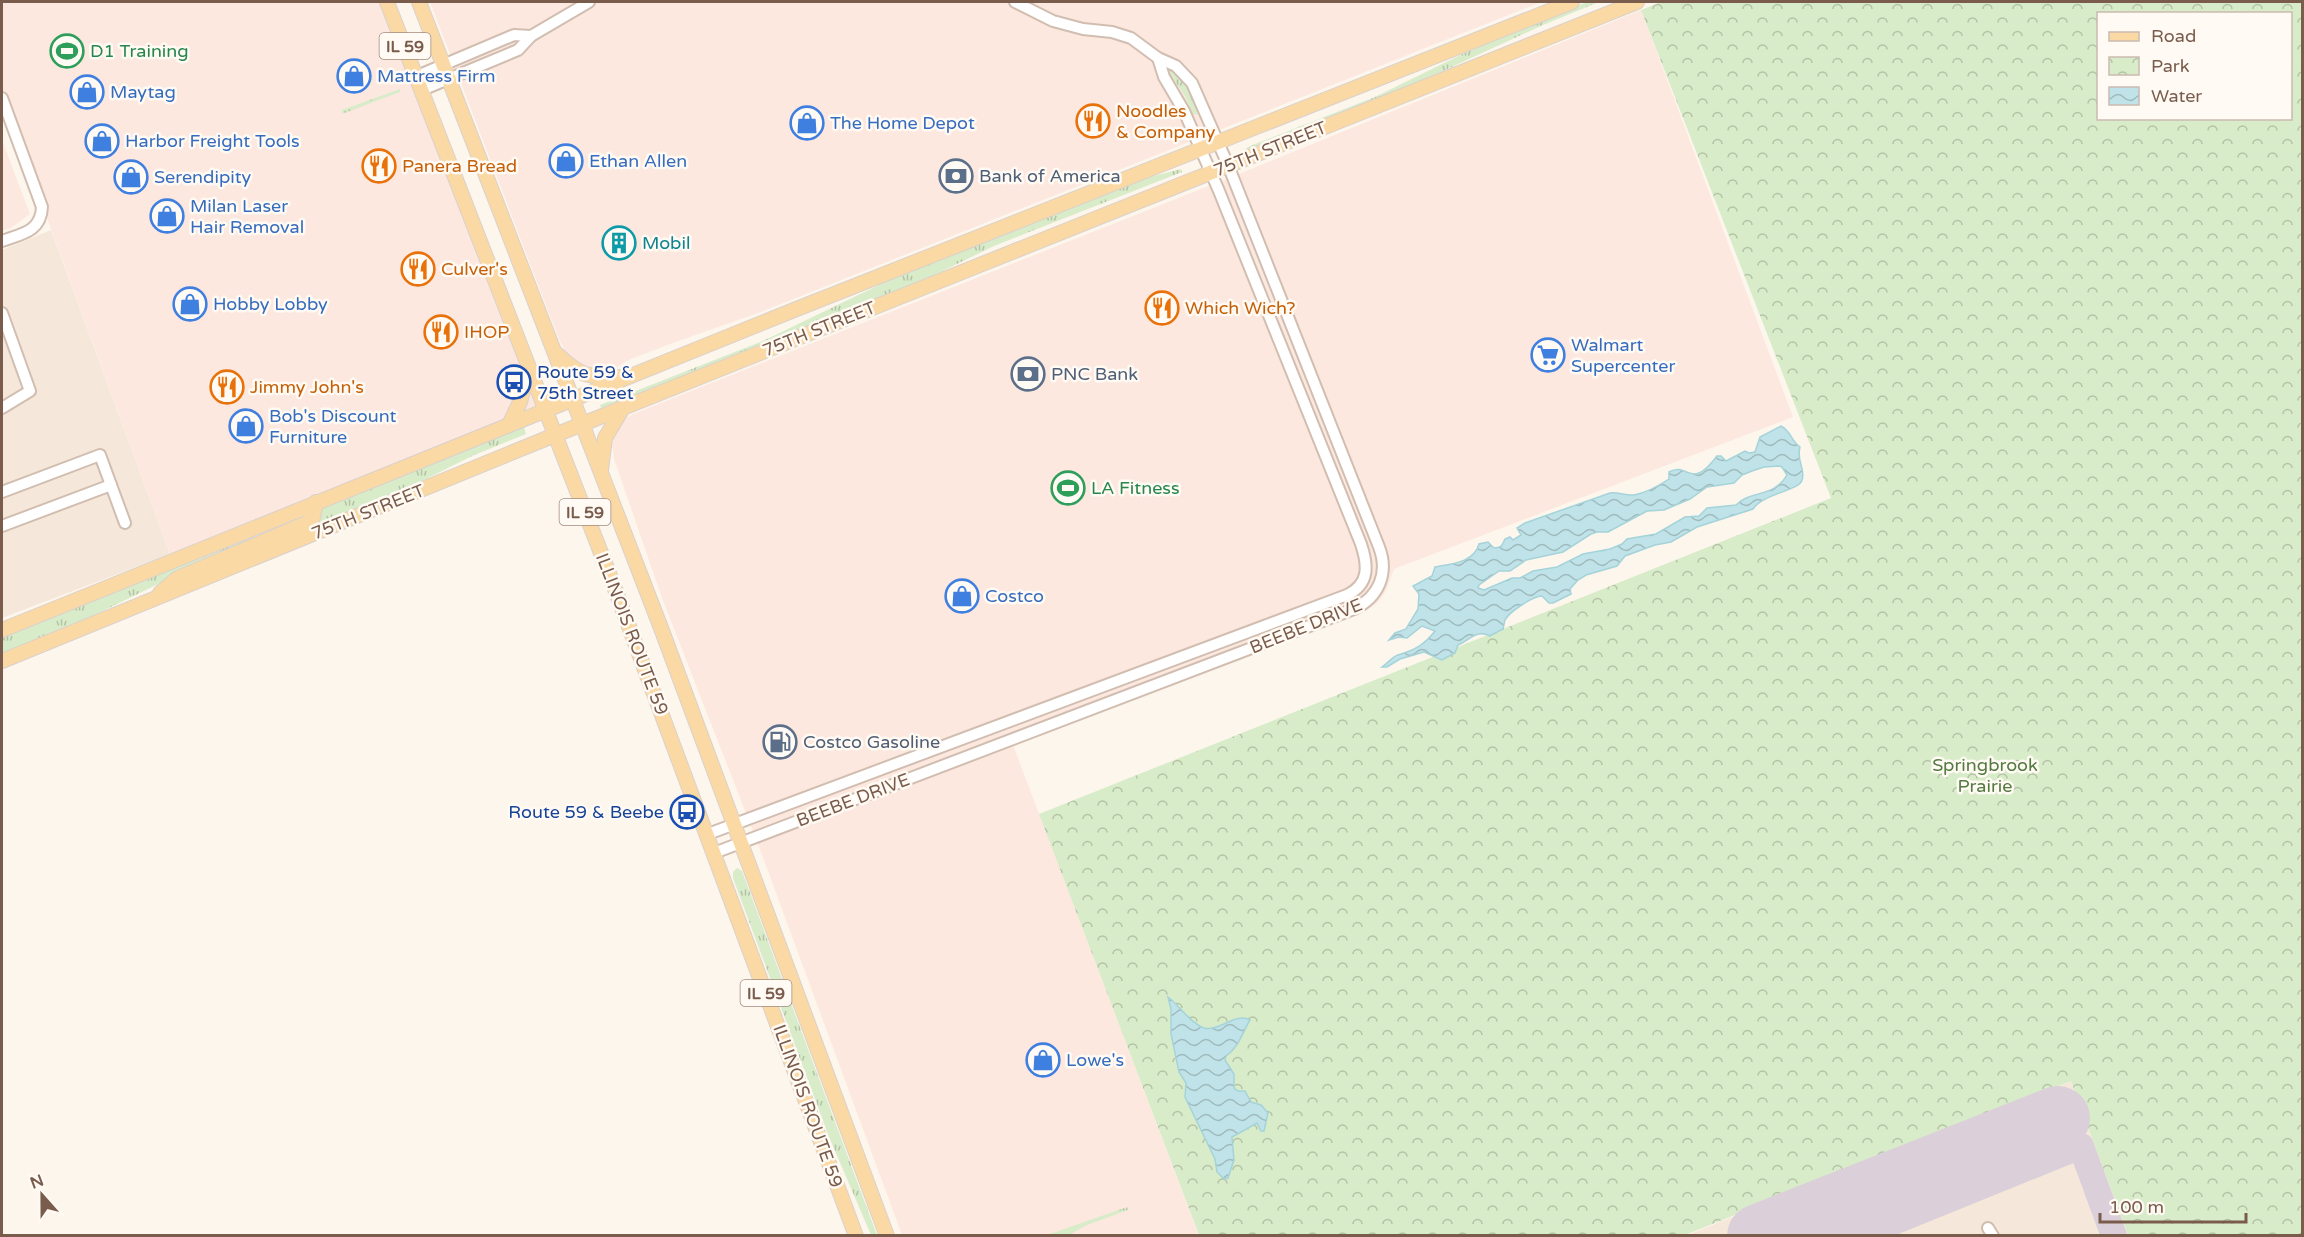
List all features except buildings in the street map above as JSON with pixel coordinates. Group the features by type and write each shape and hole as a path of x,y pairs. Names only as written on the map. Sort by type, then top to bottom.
{"main road":[{"name":"ILLINOIS ROUTE 59","path":"387,2 708,834 856,1236"},
{"name":"ILLINOIS ROUTE 59","path":"419,2 583,424 887,1236"},
{"name":"75TH STREET","path":"2,630 1200,148 1572,2"},
{"name":"75TH STREET","path":"2,661 555,435 1637,2"},
{"path":"555,352 572,368 589,377 628,377"},
{"path":"509,425 524,387 532,374"},
{"path":"600,472 605,438 623,408"},
{"path":"152,600 178,578 307,523 313,518 316,502"}],"street":[{"path":"422,90 518,50 531,36 590,2"},
{"name":"BEEBE DRIVE","path":"714,853 1354,609 1369,600 1375,593 1383,573 1381,552 1228,165 1192,83 1176,66 1158,58 1131,38 1112,32 1083,29 1053,21 1015,2"},
{"path":"417,76 514,35 531,36"},
{"name":"BEEBE DRIVE","path":"708,834 1347,595 1363,582 1367,563 1361,544 1211,172 1181,104 1164,77 1158,58"},
{"path":"2,98 40,199 41,218 35,227 2,241"},
{"path":"2,313 30,391 2,407"},
{"path":"2,492 100,455 125,523"},
{"path":"2,526 111,485"}],"shaded area":[{"path":"2,2 380,2 536,407 170,554 2,95"},
{"path":"430,2 1541,2 761,312 670,344 626,361 618,367 596,372 581,370 569,359 558,337"},
{"path":"1641,10 1793,417 1394,569 1386,591 1377,603 1367,610 1013,745 1199,1236 902,1235 758,844 662,598 614,459 612,444 616,428 633,414 1239,174"},
{"path":"2,140 30,214 11,228 2,231"},
{"path":"51,230 170,554 2,618 2,250"},
{"path":"2071,1081 2128,1235 1685,1236"}],"green space":[{"path":"1587,2 1599,2 1417,83 1243,153 1242,151 1375,97 1495,38"},
{"name":"Springbrook Prairie","path":"1661,2 2302,2 2302,1235 2128,1235 2071,1081 1685,1235 1199,1235 1039,814 1831,498 1641,10"},
{"path":"1170,68 1186,86 1197,114 1193,115 1185,96 1167,70"},
{"path":"400,89 400,92 342,114 342,110"},
{"path":"1181,169 1182,172 994,246 918,283 601,408 600,405 765,340 908,271 1128,183"},
{"path":"524,427 526,434 472,456 392,496 291,536 320,507 516,428"},
{"path":"306,513 306,519 2,656 2,636"},
{"path":"737,868 742,871 877,1235 871,1235 829,1137 733,878 733,872"},
{"path":"1127,1207 1128,1210 1087,1225 1069,1235 1047,1235"}],"water":[{"path":"1781,426 1787,431 1800,447 1799,457 1803,476 1799,484 1765,499 1753,509 1697,527 1671,542 1625,556 1617,566 1586,575 1578,580 1570,589 1571,594 1553,603 1549,603 1542,596 1527,601 1507,617 1503,629 1490,636 1481,634 1473,636 1458,645 1455,653 1442,660 1424,652 1382,667 1396,656 1419,646 1435,631 1422,626 1407,638 1399,637 1389,640 1395,633 1406,629 1418,609 1419,594 1413,586 1432,576 1435,567 1467,559 1479,544 1488,542 1494,548 1500,547 1505,539 1510,537 1513,540 1521,535 1517,528 1525,523 1610,493 1634,495 1643,492 1669,479 1669,472 1681,470 1695,474 1701,472 1717,456 1721,456 1726,461 1745,451 1755,452 1760,437","holes":["1764,467 1782,467 1787,475 1776,487 1748,497 1736,505 1707,508 1699,516 1685,517 1656,534 1627,539 1610,549 1583,554 1557,567 1533,571 1520,578 1512,578 1484,590 1478,588 1499,571 1510,571 1526,560 1563,552 1591,534 1608,532 1647,511 1664,510 1690,499 1707,487 1734,483 1742,475"]},
{"path":"1168,997 1194,1022 1204,1028 1216,1027 1239,1018 1250,1020 1225,1060 1234,1074 1234,1088 1238,1091 1245,1091 1251,1102 1261,1105 1268,1113 1264,1131 1261,1131 1257,1123 1232,1137 1234,1160 1228,1178 1224,1179 1217,1172 1215,1159 1185,1097 1186,1083 1179,1072 1171,1034 1171,1009"}],"taxiway":[{"path":"1859,1236 2081,1146 2114,1236"}],"runway":[{"path":"1759,1236 2058,1118"}],"place":[{"name":"D1 Training","path":"67,51"},
{"name":"Mattress Firm","path":"354,76"},
{"name":"Maytag","path":"87,92"},
{"name":"Noodles & Company","path":"1093,121"},
{"name":"The Home Depot","path":"807,123"},
{"name":"Harbor Freight Tools","path":"102,141"},
{"name":"Ethan Allen","path":"566,161"},
{"name":"Panera Bread","path":"379,166"},
{"name":"Bank of America","path":"956,176"},
{"name":"Serendipity","path":"131,177"},
{"name":"Milan Laser Hair Removal","path":"167,216"},
{"name":"Mobil","path":"619,243"},
{"name":"Culver's","path":"418,269"},
{"name":"Hobby Lobby","path":"190,304"},
{"name":"Which Wich?","path":"1162,308"},
{"name":"IHOP","path":"441,332"},
{"name":"Walmart Supercenter","path":"1548,355"},
{"name":"PNC Bank","path":"1028,374"},
{"name":"Route 59 & 75th Street","path":"514,382"},
{"name":"Jimmy John's","path":"227,387"},
{"name":"Bob's Discount Furniture","path":"246,426"},
{"name":"LA Fitness","path":"1068,488"},
{"name":"Costco","path":"962,596"},
{"name":"Costco Gasoline","path":"780,742"},
{"name":"Route 59 & Beebe","path":"687,812"},
{"name":"Lowe's","path":"1043,1060"}]}
